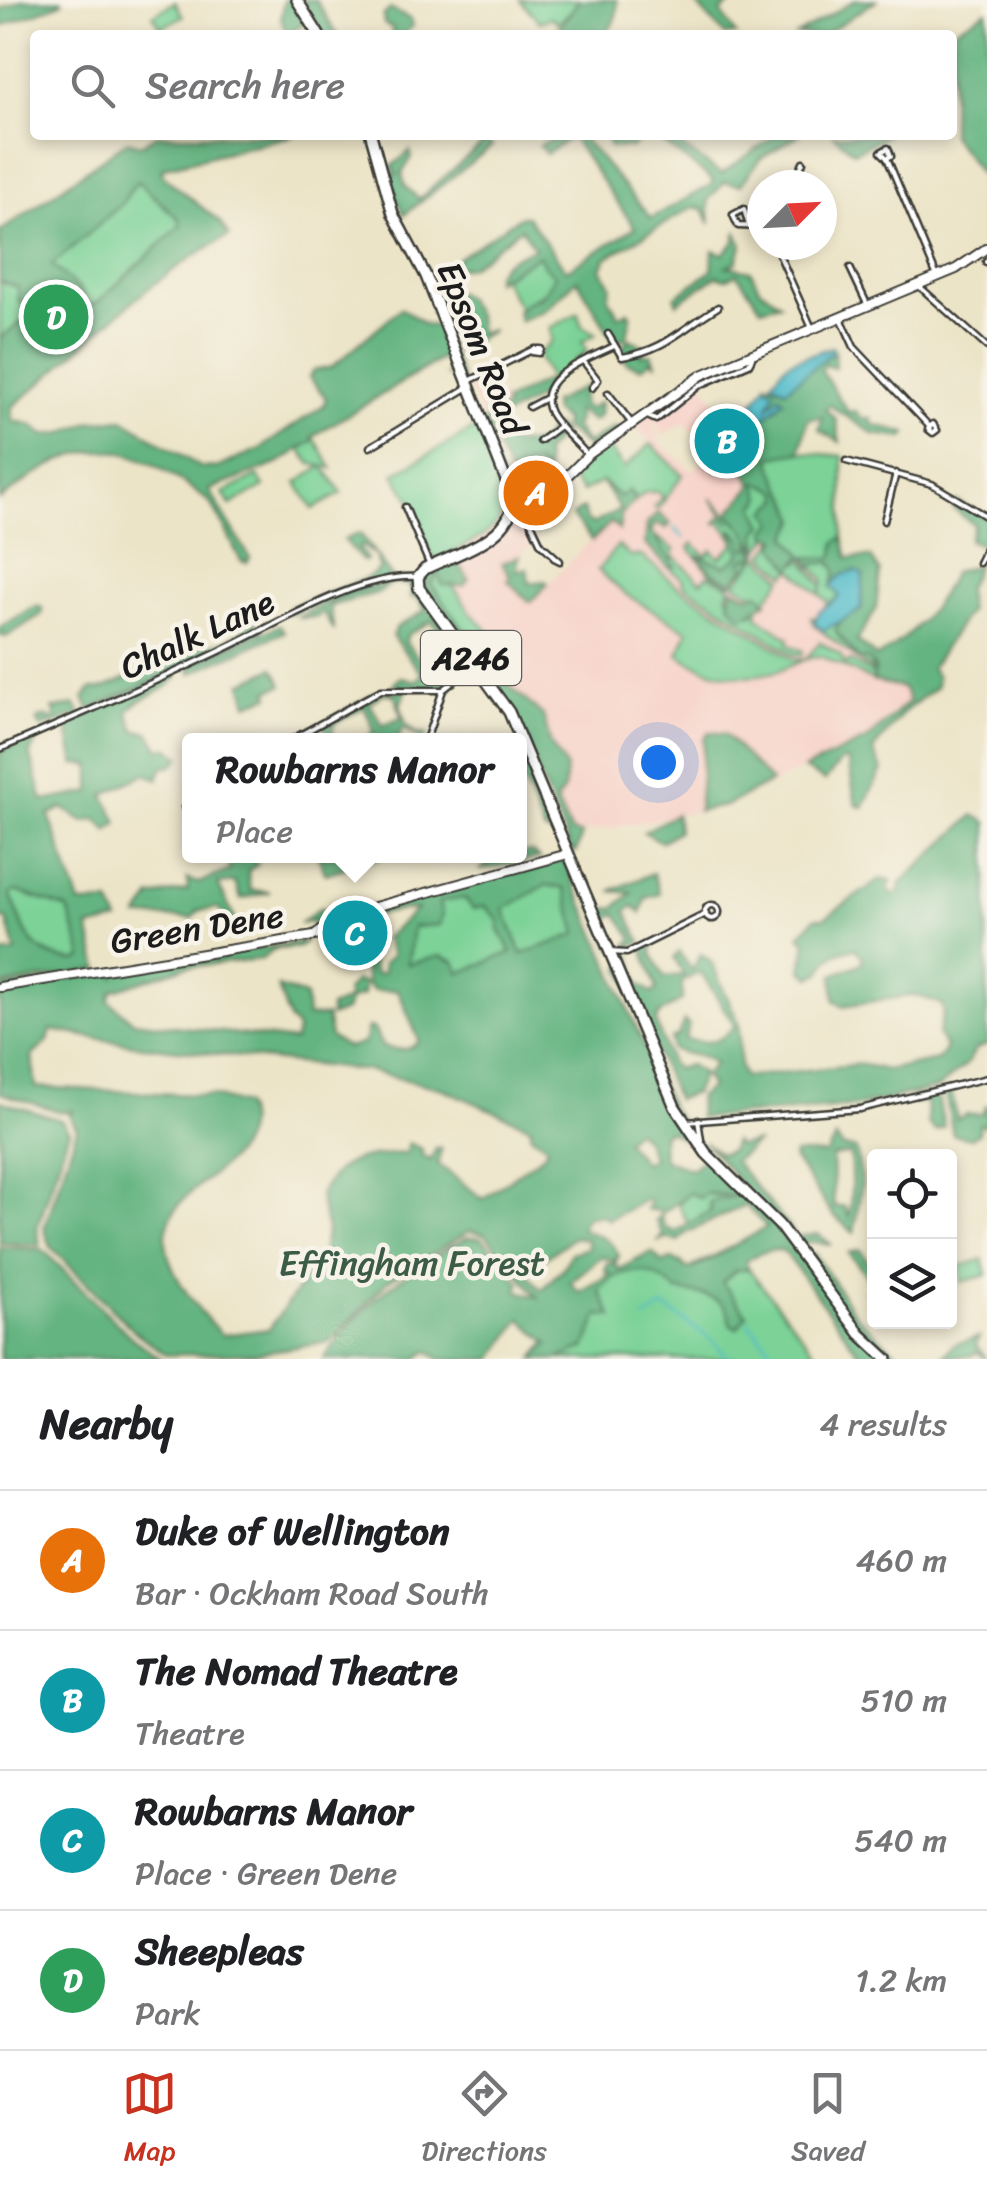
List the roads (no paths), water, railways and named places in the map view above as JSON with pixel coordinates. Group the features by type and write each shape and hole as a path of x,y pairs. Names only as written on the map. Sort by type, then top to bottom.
{"main road":[{"path":"297,0 316,30"},
{"name":"Epsom Road","path":"372,140 389,204 426,276 466,386 518,507"},
{"path":"418,577 430,566 488,538 518,507"},
{"name":"A246","path":"418,577 422,594 476,664 509,712 518,733"},
{"name":"A246","path":"527,755 669,1095 684,1122 700,1144 779,1225 860,1334 887,1359"}],"street":[{"path":"887,158 937,276"},
{"path":"800,170 803,162"},
{"path":"650,419 699,381 752,353 962,266 987,248"},
{"path":"782,260 811,326"},
{"path":"850,268 866,304"},
{"path":"917,283 987,347"},
{"path":"608,334 622,357 656,350 718,307"},
{"path":"839,316 854,347 929,426"},
{"path":"529,407 548,397 562,373 614,346"},
{"path":"370,447 466,386 532,352"},
{"path":"584,362 598,380 592,388"},
{"path":"554,558 540,544 518,507 542,501 588,455 678,402 699,381"},
{"path":"608,393 634,426"},
{"path":"548,397 549,411 588,455"},
{"path":"540,440 560,426"},
{"path":"846,461 932,484 987,517"},
{"path":"884,521 896,473"},
{"path":"405,507 430,566"},
{"path":"978,564 987,546"},
{"name":"Chalk Lane","path":"0,749 65,724 317,605 395,578 418,577"},
{"path":"428,733 443,690 476,664"},
{"path":"304,733 381,690 443,690"},
{"name":"Green Dene","path":"0,987 314,936 342,916 568,854"},
{"path":"616,967 627,954 706,914"},
{"path":"610,952 627,954"},
{"path":"684,1122 860,1109 987,1078"},
{"path":"698,1120 700,1144"}],"water":[{"path":"832,347 834,351 786,389 771,382 788,362"},
{"path":"766,385 775,392 767,408 780,396 784,400 760,421 745,424 744,417"},
{"path":"856,571 863,575 861,610 823,631 814,623 819,612 840,596 831,587 841,575"}],"waterway":[{"path":"674,528 684,538"},
{"path":"644,1319 664,1307 707,1336"},
{"path":"748,1322 780,1359"},
{"path":"709,1337 730,1359"}],"place":[{"name":"Sheepleas","path":"56,317"},
{"name":"The Nomad Theatre","path":"727,441"},
{"name":"Duke of Wellington","path":"536,493"},
{"name":"Rowbarns Manor","path":"355,933"}],"park label":[{"name":"Effingham Forest","path":"412,1263"}]}
